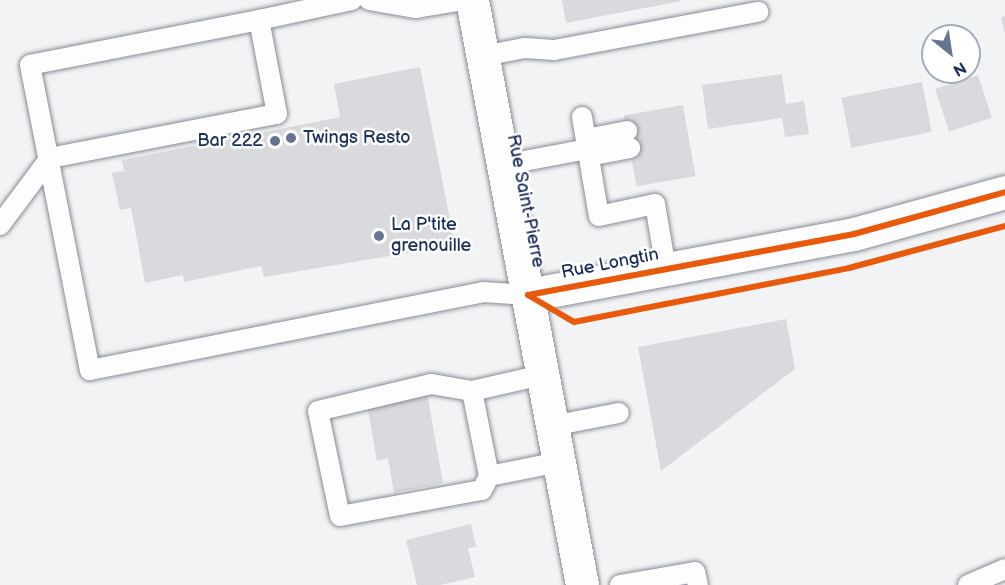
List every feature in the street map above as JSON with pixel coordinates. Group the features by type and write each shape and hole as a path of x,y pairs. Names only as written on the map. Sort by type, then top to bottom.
{"main road":[{"name":"Rue Saint-Pierre","path":"472,0 582,585"},
{"name":"Rue Longtin","path":"528,295 869,230 1005,192"}],"lane":[{"path":"352,0 30,65 90,370 483,292 528,295"},
{"path":"369,0 416,8 464,0"},
{"path":"483,56 525,48 554,50 758,12"},
{"path":"0,225 50,159 277,114 259,20"},
{"path":"582,117 599,216 656,204 666,269"},
{"path":"503,165 628,140"},
{"path":"472,391 489,476 482,490 340,516 318,411 431,384 472,391 542,375"},
{"path":"552,426 619,413"},
{"path":"489,476 559,462"},
{"path":"968,585 1005,570"},
{"path":"620,585 695,572 698,585"}],"building":[{"path":"562,0 681,0 681,1 566,23"},
{"path":"1005,16 1005,32 1004,32 1001,17"},
{"path":"420,67 455,245 264,277 261,266 184,282 183,275 145,283 131,208 120,210 112,173 124,171 122,160 340,117 334,84"},
{"path":"782,74 786,104 804,101 809,134 785,137 782,118 708,129 702,85"},
{"path":"921,82 932,132 851,148 842,98"},
{"path":"950,84 981,84 992,118 949,132 935,89"},
{"path":"683,105 696,176 636,186 624,115"},
{"path":"786,319 795,369 661,471 638,347"},
{"path":"427,393 443,483 394,493 388,458 377,461 367,404"},
{"path":"471,524 476,547 468,548 475,577 440,585 417,585 406,540"}],"cycle path":[{"path":"528,295 854,234 1005,192"},
{"path":"528,295 574,322 849,268 1005,226"}],"place":[{"name":"Twings Resto","path":"291,138"},
{"name":"Bar 222","path":"275,141"},
{"name":"La P'tite grenouille","path":"379,236"}]}
